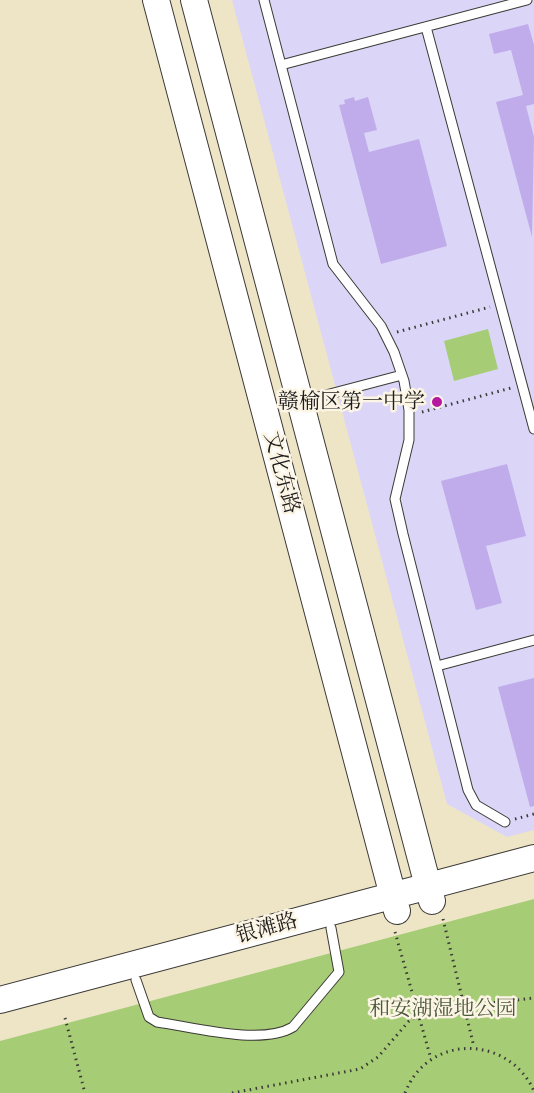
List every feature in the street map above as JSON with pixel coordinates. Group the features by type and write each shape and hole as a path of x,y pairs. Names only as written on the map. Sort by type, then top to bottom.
{"main road":[{"name":"文化东路","path":"156,0 395,912"},
{"name":"文化东路","path":"194,0 434,901"},
{"name":"银滩路","path":"434,901 534,858"},
{"name":"银滩路","path":"0,1017 534,874"},
{"name":"银滩路","path":"0,1000 395,912"}],"lane":[{"path":"264,0 333,264 342,280 363,301 386,335 402,375 408,416 406,460 395,499 468,790 476,806 505,822"},
{"path":"281,65 527,0"},
{"path":"426,27 534,429"},
{"path":"300,402 402,375"},
{"path":"437,666 534,640"},
{"path":"136,980 149,1017 157,1022 255,1036 285,1032 293,1027 339,972 331,928"}],"path":[{"path":"386,335 501,304"},
{"path":"408,416 522,385"},
{"path":"505,822 534,814"},
{"path":"434,901 474,1047"},
{"path":"395,912 431,1059"},
{"path":"464,1006 534,998"},
{"path":"232,1093 360,1069 378,1057 409,1021 419,1016"},
{"path":"65,1018 85,1093"},
{"path":"405,1093 414,1074 431,1059 447,1051 474,1047 501,1054 512,1062 522,1071 534,1091"}],"shaded area":[{"name":"赣榆区第一中学","path":"232,0 534,0 534,830 507,837 447,804"}],"green space":[{"path":"488,329 498,369 454,381 444,341"},
{"name":"和安湖湿地公园","path":"534,899 534,1093 0,1093 0,1041"}],"building":[{"path":"528,24 534,45 534,104 526,106 534,137 532,237 496,102 523,95 511,50 494,54 489,34"},
{"path":"354,97 355,101 368,97 377,130 364,133 369,152 419,139 447,246 381,264 339,105 345,104 344,100"},
{"path":"507,464 526,536 486,546 502,603 476,610 441,481"},
{"path":"534,678 534,806 530,807 498,687"}],"place":[{"name":"赣榆区第一中学","path":"437,402"}]}
